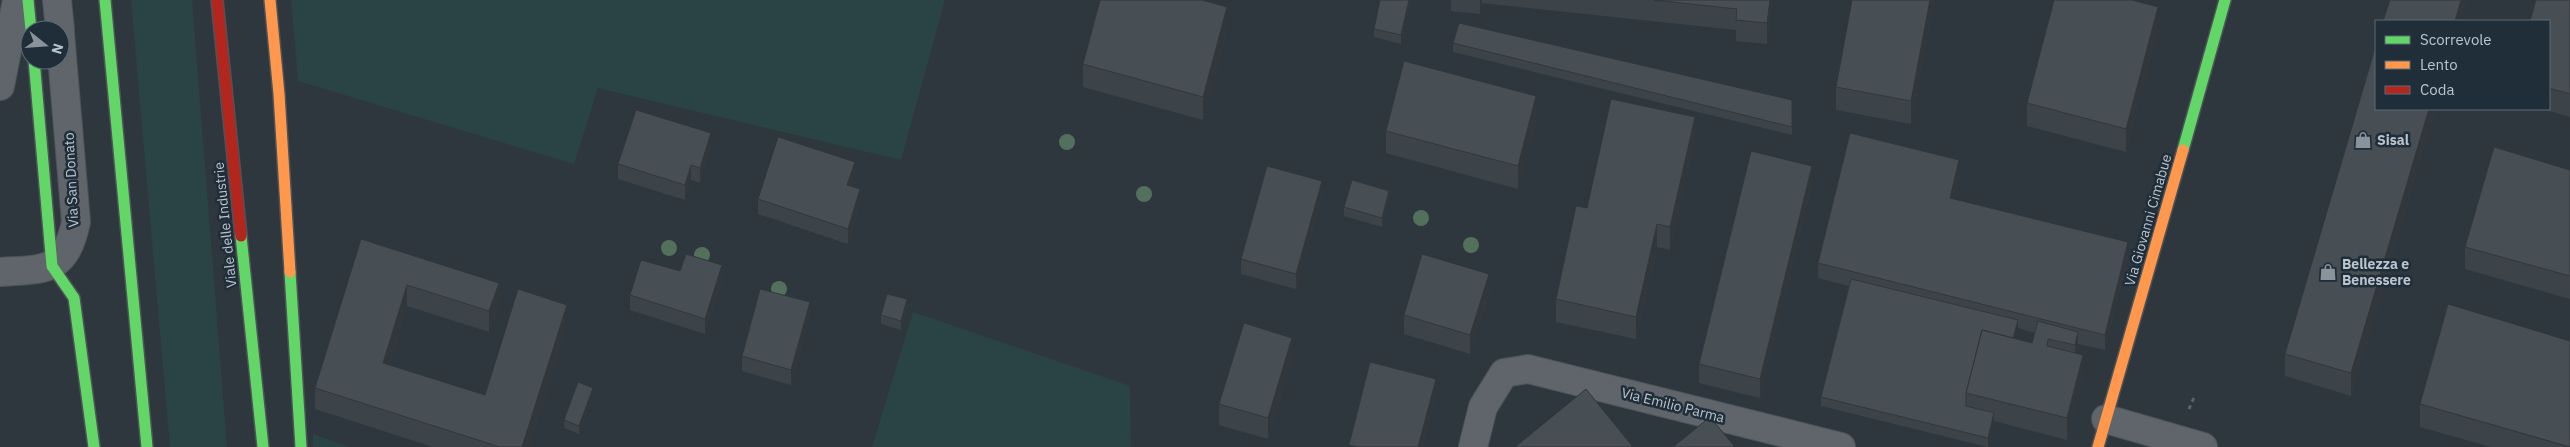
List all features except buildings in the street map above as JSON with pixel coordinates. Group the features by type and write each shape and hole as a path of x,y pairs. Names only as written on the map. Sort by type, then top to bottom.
{"main road":[{"path":"28,0 30,20"},
{"path":"105,0 147,447"},
{"name":"Viale delle Industrie","path":"218,0 263,447"},
{"path":"270,0 279,94 301,447"},
{"name":"Via Giovanni Cimabue","path":"2098,447 2225,0"},
{"path":"35,70 52,266 74,298 94,447"}],"street":[{"path":"0,86 17,0"},
{"name":"Via San Donato","path":"57,0 59,20"},
{"name":"Via San Donato","path":"52,266 64,256 72,240 76,222 63,70"},
{"path":"0,272 52,266"},
{"name":"Via Emilio Parma","path":"1473,447 1483,407 1504,373 1528,369 1842,447"},
{"path":"2106,419 2203,447"}],"green space":[{"path":"131,0 192,0 227,447 170,447"},
{"path":"291,0 945,0 901,160 598,88 574,164 298,81"},
{"path":"913,312 1130,386 1131,447 872,447"},
{"path":"313,434 350,447 313,447"}],"traffic: fast":[{"path":"28,0 30,20"},
{"path":"105,0 147,447"},
{"path":"2183,150 2225,0"},
{"path":"35,70 52,266"},
{"path":"241,236 263,447"},
{"path":"52,266 74,298 94,447"},
{"path":"290,272 301,447"}],"traffic: slow":[{"path":"270,0 279,94 290,272"},
{"path":"2098,447 2183,150"}],"traffic: jam":[{"path":"217,0 241,236"}],"place":[{"name":"Sisal","path":"2363,140"},
{"name":"Bellezza e Benessere","path":"2328,272"}]}
